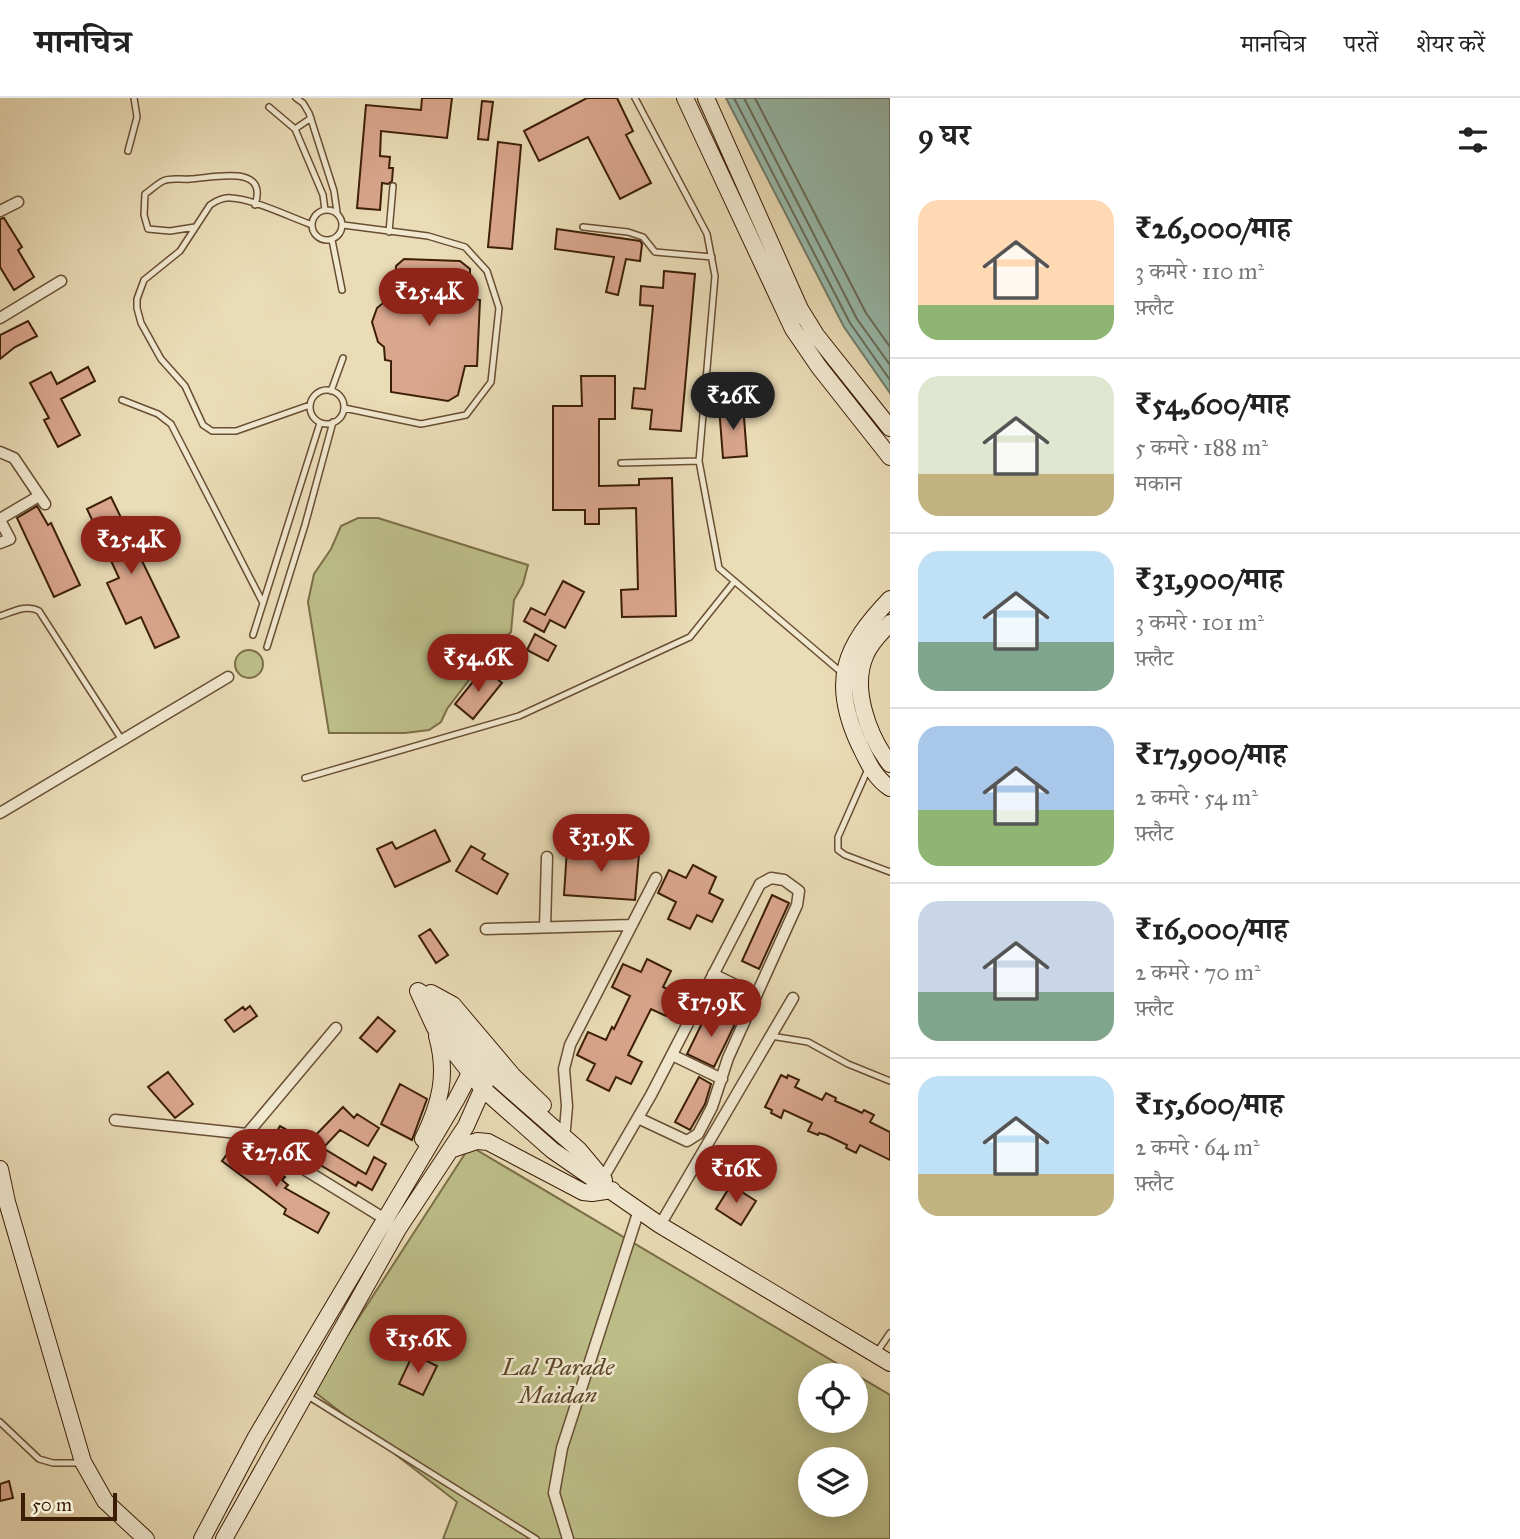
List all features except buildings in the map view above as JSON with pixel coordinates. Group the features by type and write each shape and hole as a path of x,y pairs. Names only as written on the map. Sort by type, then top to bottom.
{"main road":[{"path":"685,98 793,329 819,367 890,457"},
{"path":"706,98 800,309 816,335 890,428"},
{"path":"890,599 865,625 857,638 844,675 844,698 851,727 869,765 890,788"},
{"path":"890,624 872,643 861,670 862,696 868,722 890,764"},
{"path":"418,991 435,993 453,1005 513,1076 557,1118 607,1184"},
{"path":"406,1184 410,1166 440,1096 443,1074 435,1028 418,991"},
{"path":"418,991 442,1011 489,1072 584,1155"},
{"path":"435,1028 483,1089 552,1150 607,1184 660,1225 890,1363"},
{"path":"202,1539 256,1437 478,1058"},
{"path":"224,1539 398,1229 466,1126 489,1072"},
{"path":"450,1150 477,1141 488,1142 583,1192 592,1193 607,1184"},
{"path":"0,1168 7,1202 83,1462 105,1501 146,1539"}],"street":[{"path":"0,211 18,202"},
{"path":"0,318 61,281"},
{"path":"0,452 14,458 42,500 0,520 10,539 0,543"},
{"path":"0,813 228,677"},
{"path":"545,927 547,857"},
{"path":"607,1184 638,1118 760,884 771,877 784,880 799,891 797,905 728,1058 712,1107 698,1134 687,1141 638,1118"},
{"path":"565,1129 568,1106 564,1069 570,1045 656,878"},
{"path":"486,929 632,925"},
{"path":"713,974 756,995"},
{"path":"660,1225 793,998"},
{"path":"700,999 745,1020"},
{"path":"247,1133 336,1028"},
{"path":"672,1055 722,1079"},
{"path":"115,1119 247,1133 385,1219"},
{"path":"568,1539 554,1493 562,1448 639,1210"}],"lane":[{"path":"128,150 137,117 134,98"},
{"path":"296,98 303,103 310,118 343,225 340,234 332,240 317,237 312,225 317,213 325,210 337,212"},
{"path":"635,98 707,234 712,257 715,276 699,461 719,568 844,675"},
{"path":"269,107 295,129 323,195 325,210"},
{"path":"295,129 310,118"},
{"path":"195,227 170,231 148,229 144,215 145,194 165,180 242,176 256,184 259,194 255,205"},
{"path":"389,232 393,186"},
{"path":"310,405 236,431 212,431 203,425 185,386 161,359 141,323 136,308 139,289 144,280 180,251 210,205 216,201 232,198 312,225"},
{"path":"343,225 428,236 465,247 486,271 499,308 491,382 466,415 421,424 344,408"},
{"path":"583,227 643,236 655,252 712,257"},
{"path":"332,240 342,290"},
{"path":"331,391 344,358"},
{"path":"326,390 331,391 340,398 344,408 340,418 334,422 320,423 313,416 310,405 315,395 326,390"},
{"path":"122,400 158,414 170,424 263,603"},
{"path":"267,647 334,422"},
{"path":"253,635 320,423"},
{"path":"621,463 699,461"},
{"path":"305,778 519,716 690,637 734,582"},
{"path":"0,616 24,608 38,611 121,740"},
{"path":"878,744 837,844 838,850 845,855 890,872"},
{"path":"771,1036 808,1042 890,1082"},
{"path":"876,1354 890,1333"},
{"path":"305,1395 536,1539"},
{"path":"0,1422 39,1459 53,1463 83,1462"}],"green space":[{"path":"358,518 378,518 528,565 523,584 514,600 511,632 492,650 447,709 441,722 429,730 405,733 329,733 308,602 314,574 331,549 341,526"},
{"path":"249,650 259,654 263,664 259,674 249,678 239,674 235,664 239,654"},
{"name":"Lal Parade Maidan","path":"470,1146 836,1363 798,1363 798,1433 868,1433 868,1382 890,1395 890,1539 443,1539 457,1502 312,1390"}],"water":[{"path":"726,98 890,98 890,393 844,327"}]}
